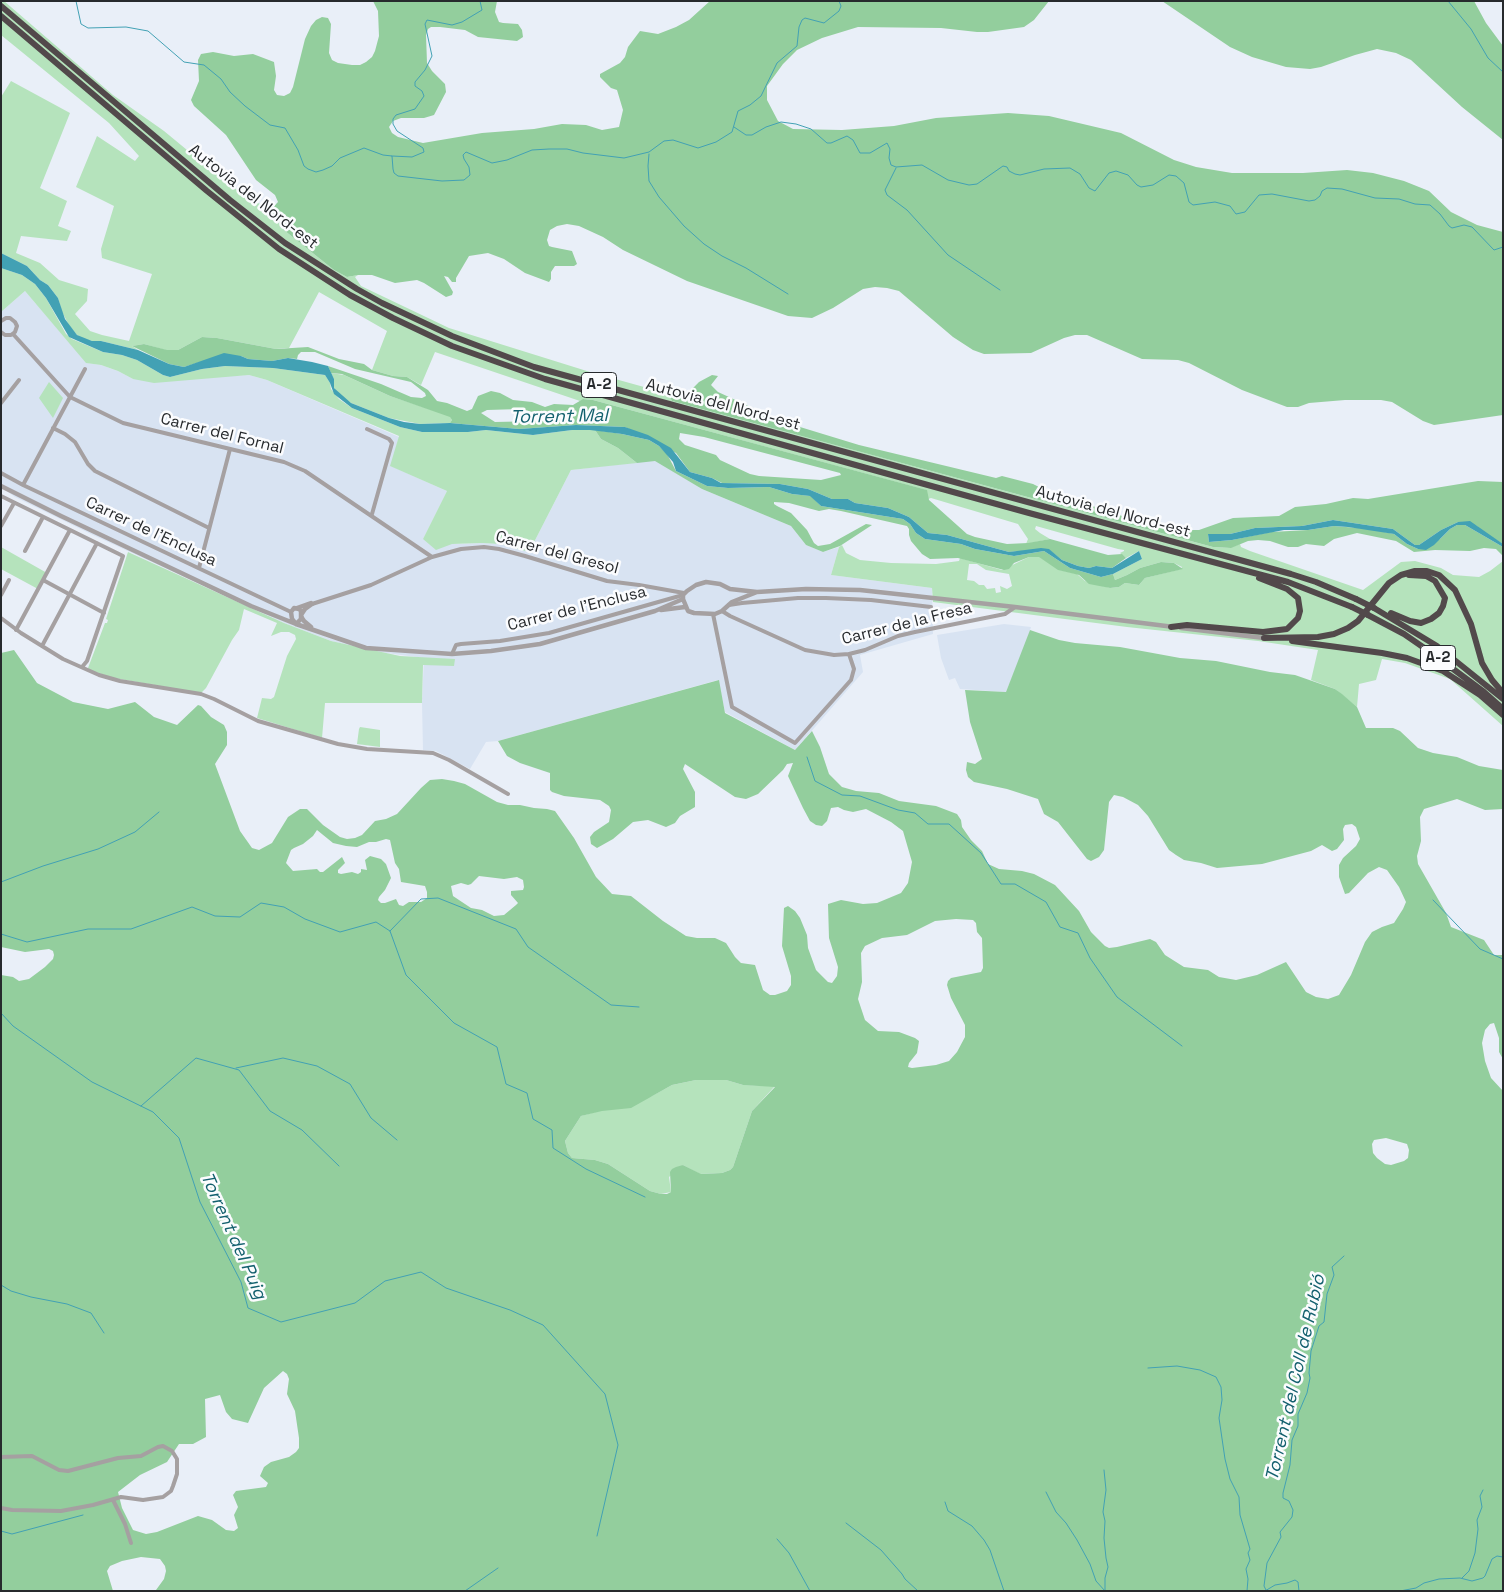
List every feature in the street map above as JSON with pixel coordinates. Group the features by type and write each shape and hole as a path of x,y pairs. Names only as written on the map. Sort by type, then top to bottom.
{"highway":[{"name":"Autovia del Nord-est","path":"1,6 230,200 285,243 357,289 437,330 501,356 541,369 1316,582 1376,608 1437,646 1503,699"},
{"name":"Autovia del Nord-est","path":"1,16 207,191 279,248 350,295 452,346 545,379 1288,582 1352,607 1404,634 1484,692 1503,709"},
{"path":"1264,638 1318,637 1334,634 1358,621 1389,583 1401,575 1414,571 1426,571 1438,575 1455,590 1471,624 1482,663 1492,680 1503,693"},
{"path":"1171,627 1187,625 1263,632 1287,628 1298,618 1300,611 1298,598 1287,589 1256,577 1249,572"},
{"path":"1376,608 1410,621 1421,623 1430,620 1439,613 1443,606 1444,598 1435,581 1426,576 1401,575"},
{"path":"1264,638 1407,658 1443,671 1480,695 1503,715"}],"street":[{"name":"Carrer del Fornal","path":"1,321 8,318 14,320 16,328 13,334 70,397 123,423 284,462 306,471 372,514 432,557"},
{"path":"1,332 7,335 13,334"},
{"path":"23,485 86,369"},
{"path":"2,401 19,380"},
{"path":"53,428 75,442 88,464 95,471 209,528"},
{"path":"367,429 389,439 392,443 372,514"},
{"path":"199,568 230,449"},
{"name":"Carrer de l'Enclusa","path":"1,473 291,612"},
{"path":"1,486 39,506 251,606 366,648 452,654 540,644 655,611 685,607 694,613 713,614 722,611 730,603 757,592"},
{"path":"1,496 123,556 87,660 82,667"},
{"path":"1,526 14,503"},
{"path":"25,551 43,517"},
{"path":"16,630 70,530"},
{"path":"42,646 68,595 98,543"},
{"name":"Carrer del Gresol","path":"312,604 371,585 432,557 460,549 484,547 499,549 607,581 639,585 684,596"},
{"path":"1,595 9,580"},
{"path":"43,580 104,613"},
{"path":"655,611 684,596 696,585 706,582 720,584 730,589 757,592 806,589 860,590 1264,638"},
{"path":"730,589 732,592 730,603"},
{"path":"684,596 685,607"},
{"name":"Carrer de l'Enclusa","path":"452,654 456,645 500,641 549,632 684,596"},
{"path":"730,603 826,598 871,600 931,607"},
{"path":"278,616 287,615 305,604 312,604"},
{"path":"296,624 300,620 305,608 312,604"},
{"name":"Carrer de la Fresa","path":"722,611 805,650 820,653 849,654 865,650 898,636 1005,614 1015,607"},
{"path":"297,608 300,610 304,621 314,630"},
{"path":"291,612 292,619 296,624"},
{"path":"713,614 732,707 795,743 851,680 854,669 849,654"},
{"path":"1,618 42,646 78,667 82,667 95,674 115,680 201,694 258,721 338,744 367,749 433,753 449,760 508,794"},
{"path":"1,1457 32,1456 64,1471 118,1458 141,1456 158,1446 168,1447 176,1455 177,1474 173,1486 167,1494 163,1497 148,1500 120,1497 61,1511 1,1508"},
{"path":"113,1500 125,1524 131,1543"}],"shaded area":[{"path":"25,291 87,363 101,365 133,379 249,375 267,380 399,437 391,466 447,491 423,539 458,544 500,544 529,552 571,470 655,460 702,489 791,526 806,545 823,552 839,547 831,575 932,588 933,634 860,655 863,672 795,750 725,712 718,680 498,741 486,742 470,769 436,751 423,750 422,703 424,658 379,652 331,641 284,623 93,535 15,497 1,487 1,312"},
{"path":"1004,624 1031,627 1006,692 960,689 955,678 949,680 941,658 937,635"}],"green space":[{"path":"1,1 4,1 113,95 164,131 252,201 272,208 280,227 334,270 347,277 358,275 355,277 361,286 449,328 590,372 667,392 672,401 1213,547 1229,548 1240,544 1241,547 1250,551 1363,590 1401,562 1415,561 1441,568 1453,575 1479,577 1503,561 1503,726 1450,679 1405,663 1382,659 1376,680 1359,684 1357,707 1335,689 1311,680 1318,650 1258,641 1127,627 933,602 932,588 831,575 839,547 842,545 846,553 860,560 936,564 959,561 960,558 1002,570 1029,557 1040,557 1060,570 1077,574 1085,581 1110,588 1119,587 1125,583 1139,585 1145,578 1181,569 1182,567 1174,563 1161,562 1140,568 1115,580 1113,574 1142,559 1139,551 1126,558 1120,553 1124,550 1036,526 1035,529 1050,539 1026,544 1028,539 1018,524 931,498 928,499 926,490 593,400 585,399 580,401 435,352 421,385 407,377 393,376 372,370 387,331 319,292 289,348 276,349 202,337 178,350 169,351 144,344 132,346 138,350 84,339 77,335 70,327 62,312 58,298 48,285 40,280 27,266 1,253 1,97 11,81 70,113 40,188 67,201 58,226 71,231 67,241 21,236 16,253 40,263 59,280 88,289 87,301 75,314 90,331 129,341 152,274 102,258 101,249 114,206 76,187 97,136 135,161 139,156 109,123 1,35","holes":["969,564 977,564 986,570 1009,574 1012,586 1007,589 1000,586 1001,592 996,593 995,588 987,589 984,585 967,580"]},
{"path":"373,1 497,1 495,12 499,22 518,24 522,30 523,37 517,41 478,37 465,30 440,27 428,29 426,35 427,63 445,84 446,92 434,115 424,118 401,118 393,121 389,127 392,133 398,137 423,143 482,133 534,129 562,124 586,125 602,130 619,127 623,110 617,90 611,88 600,77 600,74 620,63 625,57 628,47 640,31 658,34 676,27 689,20 710,1 1049,1 1034,20 1024,27 977,32 941,28 858,27 822,38 797,50 783,64 767,86 767,100 778,121 793,129 842,130 894,126 936,118 1008,113 1049,116 1121,133 1174,160 1196,167 1232,173 1303,173 1347,170 1373,173 1404,181 1429,191 1451,212 1477,225 1503,232 1503,415 1434,425 1423,421 1392,402 1381,400 1345,400 1287,407 1242,390 1189,363 1178,360 1142,359 1087,335 1075,335 1064,338 1031,353 984,354 973,350 953,337 899,291 887,288 863,289 833,308 812,318 788,316 687,281 623,250 603,237 579,226 567,224 550,230 547,240 549,246 572,251 577,264 574,266 555,266 551,272 549,282 525,273 504,259 488,253 469,256 456,278 456,282 452,282 448,277 444,276 453,292 452,295 446,297 417,280 395,283 372,275 347,277 334,270 280,227 272,208 278,202 275,195 256,180 226,135 194,106 191,100 199,81 198,60 201,54 213,52 234,56 253,54 274,62 276,76 274,90 277,95 284,96 290,93 305,39 311,26 322,17 328,18 331,24 329,53 332,60 352,65 360,65 366,62 375,51 379,36 378,11"},
{"path":"1162,1 1474,1 1486,23 1503,46 1503,140 1462,107 1411,60 1396,53 1377,49 1321,67 1310,69 1286,67 1252,57 1230,47"},
{"path":"1,268 22,275 35,284 46,298 66,334 72,339 103,352 137,360 163,375 170,377 202,369 225,366 273,368 325,375 331,389 339,399 352,408 400,427 422,432 486,430 533,435 572,430 595,430 601,439 618,448 637,463 571,470 529,552 500,544 482,543 452,544 436,550 423,539 447,491 390,466 399,436 267,380 249,375 154,383 133,379 101,365 86,363 25,291 1,312"},
{"path":"202,337 276,349 308,347 339,359 364,364 372,370 393,376 407,377 428,390 437,401 467,411 472,409 478,396 491,391 500,393 513,400 532,402 545,407 554,404 573,405 583,399 593,400 927,490 929,500 967,534 975,537 1007,544 1050,539 1108,555 1122,554 1126,558 1112,568 1078,566 1062,560 1048,549 1009,552 947,535 928,533 909,517 888,508 855,503 848,499 832,499 808,489 780,484 722,483 690,472 676,453 625,427 576,425 519,429 450,423 452,420 450,417 390,396 342,374 331,373 328,366 381,384 411,397 422,398 426,396 425,393 411,382 355,369 315,352 301,352 297,359 288,358 272,361 248,359 241,356 200,362 184,367 169,364 132,346 144,344 167,350 178,350","holes":["521,409 540,414 560,415 563,417 560,420 495,422 481,413 487,410","680,433 704,437 840,473 841,475 821,480 750,474 720,460 716,455 685,445 679,439"]},
{"path":"331,373 344,375 390,396 450,416 452,420 450,423 420,424 389,418 343,398 334,388 334,379"},
{"path":"712,375 718,376 711,385 718,392 753,408 764,416 859,445 996,478 1002,476 1033,484 1045,490 1128,518 1176,530 1199,530 1233,518 1279,516 1295,507 1326,504 1353,498 1368,499 1478,481 1503,482 1503,544 1480,530 1477,526 1458,522 1441,530 1419,545 1415,545 1393,529 1333,520 1302,526 1255,528 1230,534 1208,534 1209,542 1232,540 1271,532 1308,530 1334,526 1370,529 1394,534 1407,544 1418,549 1440,539 1457,525 1465,525 1503,547 1503,556 1496,549 1484,548 1470,551 1435,550 1414,552 1396,541 1357,533 1334,539 1324,546 1306,544 1298,547 1288,547 1270,541 1258,540 1248,541 1231,548 1213,547 672,401 667,392 683,394"},
{"path":"49,382 63,398 53,418 39,398"},
{"path":"595,430 649,440 667,454 676,471 707,486 728,488 769,487 792,494 811,496 821,506 903,519 910,524 916,533 925,539 961,544 975,549 1014,556 1044,551 1070,568 1101,577 1113,574 1115,580 1140,568 1161,562 1174,563 1183,569 1145,578 1139,585 1125,583 1119,587 1110,588 1089,584 1079,575 1058,570 1039,557 1029,557 1014,563 1009,569 1004,570 958,558 930,559 922,554 911,541 907,526 841,511 829,509 819,511 789,503 774,502 777,506 791,513 807,530 814,543 818,546 830,544 866,524 872,525 840,546 823,552 806,545 791,526 702,489 655,461 637,463 618,448 601,439"},
{"path":"1,547 47,573 38,589 1,569"},
{"path":"128,552 284,623 331,641 400,656 455,659 454,666 423,665 422,703 325,703 322,738 257,718 262,698 271,699 274,697 287,656 296,639 295,635 289,632 281,632 271,636 277,623 244,609 239,630 206,688 201,693 114,678 89,670 88,668 105,623 108,620 106,619"},
{"path":"1030,630 1059,640 1075,643 1120,647 1295,675 1335,689 1342,694 1357,707 1366,728 1393,728 1400,731 1418,748 1457,757 1479,766 1503,770 1503,809 1485,810 1457,799 1424,809 1420,817 1421,841 1417,856 1418,864 1446,913 1451,927 1484,940 1494,955 1503,955 1503,1059 1499,1052 1499,1038 1494,1023 1490,1024 1485,1030 1482,1043 1485,1061 1491,1078 1503,1091 1503,1591 152,1591 156,1590 164,1579 165,1566 160,1559 141,1557 110,1566 107,1571 113,1591 1,1591 1,975 13,977 19,981 29,979 45,967 53,959 54,955 53,951 49,949 25,952 1,947 1,653 14,650 37,683 73,702 108,709 135,702 154,717 177,725 198,705 201,706 211,717 224,725 227,732 227,745 215,764 240,831 252,848 259,850 272,843 288,817 300,809 307,809 323,825 340,837 347,839 355,838 362,835 375,821 397,814 430,780 442,779 465,784 497,802 508,805 520,805 555,811 574,838 596,877 612,894 631,896 686,936 715,938 726,943 741,963 755,965 763,990 770,995 787,991 791,985 791,976 782,946 784,908 788,906 800,918 807,935 808,948 816,970 828,982 832,983 837,976 838,967 829,938 828,904 841,900 863,904 877,903 901,893 908,883 912,862 903,831 891,822 866,809 853,812 838,807 831,808 827,821 822,826 816,825 810,821 788,776 793,763 787,764 758,794 746,799 735,797 685,764 683,769 695,792 695,807 680,816 675,823 666,827 648,820 633,822 613,839 597,848 591,844 590,837 609,822 611,810 609,806 600,800 564,796 552,792 550,790 550,773 520,763 507,756 498,741 719,680 725,713 795,750 812,731 820,747 829,774 842,787 856,791 879,793 899,801 936,806 957,814 961,820 962,827 982,851 988,864 999,869 1034,874 1055,885 1079,911 1091,932 1105,946 1109,948 1117,947 1150,939 1156,942 1165,955 1184,967 1208,970 1219,977 1236,980 1257,975 1286,962 1306,992 1316,997 1328,999 1339,995 1351,975 1365,942 1372,932 1394,923 1403,909 1406,902 1399,887 1387,870 1379,867 1368,873 1349,893 1345,894 1339,877 1339,865 1360,839 1356,827 1352,824 1345,825 1343,829 1344,840 1337,849 1332,851 1322,845 1311,851 1262,864 1217,868 1184,860 1176,855 1169,850 1148,816 1138,805 1123,797 1114,795 1109,802 1104,850 1099,857 1091,861 1087,859 1058,822 1044,814 1038,799 1007,789 974,782 968,777 966,770 967,762 975,764 982,759 970,722 965,690 1006,692","holes":["317,830 333,843 357,847 369,842 390,840 401,882 425,886 427,898 421,902 409,902 403,906 399,905 396,899 381,903 378,900 379,897 391,878 386,864 381,859 370,856 365,860 367,870 361,869 361,872 358,874 352,872 338,873 338,870 345,863 342,857 323,872 317,869 293,871 286,863 291,850 313,836","479,876 504,879 517,877 523,880 524,887 523,890 511,891 511,895 518,903 516,905 504,915 494,916 482,910 471,908 453,896 451,886 461,883 468,885","956,919 973,920 976,923 977,932 982,938 983,968 981,972 951,978 947,985 951,998 965,1025 965,1037 957,1052 949,1061 936,1065 908,1067 917,1053 919,1041 899,1032 878,1031 865,1020 858,999 862,982 861,953 865,946 882,938 907,935 935,921","696,1080 726,1080 743,1085 775,1087 752,1111 733,1167 730,1170 722,1173 701,1174 683,1165 676,1167 670,1172 671,1192 667,1194 650,1191 608,1164 595,1160 572,1158 568,1153 565,1141 581,1116 602,1111 631,1108 672,1085","1386,1138 1407,1144 1409,1150 1408,1158 1391,1165 1385,1164 1373,1153 1372,1144 1374,1140","283,1371 289,1379 287,1394 295,1411 299,1448 289,1457 271,1462 264,1467 260,1476 268,1483 266,1487 236,1491 233,1495 238,1507 234,1515 238,1528 234,1531 226,1530 212,1520 198,1516 157,1532 146,1534 133,1530 122,1508 118,1492 140,1475 167,1462 179,1444 193,1444 206,1437 205,1399 220,1395 226,1412 232,1419 248,1423 264,1388"]},
{"path":"360,727 380,730 380,747 357,744"},
{"path":"696,1080 726,1080 743,1085 775,1086 752,1111 733,1167 730,1170 722,1173 700,1174 683,1165 669,1177 671,1192 661,1194 650,1191 608,1164 595,1160 572,1158 568,1153 565,1141 581,1116 652,1096 672,1085"}],"water":[{"path":"1,253 27,266 40,280 48,285 58,298 65,319 77,335 92,341 101,341 138,350 169,364 184,367 224,353 248,359 272,361 288,358 312,362 328,366 334,379 334,388 351,403 404,422 420,424 450,423 519,429 576,425 625,427 648,435 671,448 690,472 712,478 721,483 780,484 808,489 832,499 848,499 855,503 888,508 909,517 928,533 947,535 1009,552 1041,548 1049,549 1062,560 1089,568 1096,566 1112,568 1139,551 1142,559 1113,574 1101,577 1070,568 1044,551 1014,556 975,549 961,544 925,539 916,533 910,524 903,519 821,506 810,496 792,494 769,487 728,488 707,486 676,471 673,462 659,446 649,440 622,434 590,430 572,430 533,435 486,430 422,432 400,427 352,408 334,394 325,375 273,368 225,366 202,369 170,377 137,360 103,352 69,337 46,298 35,284 22,275 1,268"},
{"path":"1333,520 1393,529 1415,545 1419,545 1441,530 1458,522 1470,521 1503,544 1503,547 1465,525 1457,525 1450,529 1434,545 1426,550 1407,544 1394,534 1334,526 1308,530 1284,530 1232,540 1209,542 1208,534 1230,534 1255,528 1302,526"}],"waterway":[{"path":"76,1 81,24 88,28 126,27 148,31 184,62 204,65 221,79 230,92 245,106 270,125 285,128 298,150 304,166 308,169 316,172 323,170 332,166 340,158 364,148 383,155 392,156 394,173 398,176 442,181 464,180 470,175 469,167 463,155 466,152 492,163 507,160 532,150 549,149 567,149 624,158 649,152 664,141 673,140 698,148 716,142 732,132 738,111 750,105 761,96 777,63 797,46 799,27 802,20 805,18 824,23 839,11 841,6 839,1"},
{"path":"392,156 412,157 424,152 423,148 397,131 393,124 393,119 396,115 415,109 424,96 422,91 415,86 415,82 425,70 432,56 425,24 427,20 452,25 462,22 482,10 480,1"},
{"path":"1448,1 1471,29 1488,58 1503,72"},
{"path":"734,127 746,135 752,135 766,127 781,122 796,124 811,129 827,143 847,136 853,140 860,153 870,153 887,143 890,149 889,158 891,165 896,167 922,165 948,180 969,185 977,184 1003,166 1007,167 1009,171 1020,175 1044,169 1070,168 1080,174 1089,188 1095,191 1109,173 1116,171 1128,175 1141,187 1153,185 1169,175 1176,176 1184,183 1189,202 1193,205 1215,202 1230,206 1236,214 1245,212 1259,195 1272,194 1309,201 1315,200 1327,188 1342,189 1375,198 1399,199 1415,204 1430,205 1452,228 1464,225 1472,227 1494,250 1503,247"},
{"path":"649,154 649,181 659,197 684,226 704,244 722,256 746,268 788,294"},
{"path":"896,168 885,190 887,195 907,210 948,255 1000,290"},
{"path":"807,757 815,781 842,795 860,796 898,810 915,813 928,824 949,824 981,853 1001,884 1015,884 1046,902 1060,927 1078,933 1090,958 1117,997 1182,1046"},
{"path":"1,882 43,866 98,849 135,832 159,812"},
{"path":"390,931 421,899 438,898 516,929 528,947 611,1005 639,1007"},
{"path":"1433,900 1480,949 1503,959"},
{"path":"1,934 27,942 88,929 131,929 192,907 215,916 240,917 261,903 284,907 305,919 340,932 376,922 390,931 406,975 454,1023 497,1047 506,1084 527,1093 533,1119 552,1130 553,1148 586,1169 645,1197"},
{"name":"Torrent del Puig","path":"1,1013 13,1026 92,1082 153,1112 179,1138 200,1202 241,1282 248,1308 281,1322 355,1303 385,1281 421,1272 446,1288 510,1310 543,1325 605,1394 618,1445 597,1536"},
{"path":"141,1106 196,1058 239,1070 270,1111 302,1130 339,1166"},
{"path":"236,1068 283,1058 317,1066 350,1084 371,1118 397,1140"},
{"name":"Torrent del Coll de Rubió","path":"1266,1590 1264,1586 1267,1563 1281,1537 1280,1532 1292,1517 1293,1510 1289,1501 1283,1498 1283,1493 1290,1465 1292,1440 1298,1426 1298,1414 1307,1393 1310,1378 1311,1351 1319,1326 1324,1322 1327,1294 1334,1275 1332,1267 1344,1256"},
{"path":"1,1285 11,1291 67,1304 91,1313 104,1333"},
{"path":"1148,1368 1177,1366 1200,1370 1216,1377 1221,1387 1222,1400 1219,1418 1225,1459 1230,1479 1239,1497 1240,1515 1250,1549 1248,1553 1250,1560 1246,1569 1248,1579 1247,1591"},
{"path":"1104,1470 1106,1490 1103,1512 1105,1521 1104,1538 1108,1567 1105,1578 1105,1591"},
{"path":"1462,1578 1469,1571 1475,1553 1478,1529 1477,1520 1482,1507 1480,1496 1483,1490"},
{"path":"1046,1492 1056,1512 1077,1540 1090,1564 1096,1581 1105,1591"},
{"path":"945,1502 948,1511 972,1526 984,1540 990,1550 1004,1591"},
{"path":"1,1531 12,1534 83,1515"},
{"path":"846,1523 881,1550 905,1579 918,1591"},
{"path":"777,1539 789,1553 810,1591"},
{"path":"1400,1591 1416,1588 1424,1583 1439,1579 1460,1578 1472,1581 1483,1578 1492,1559 1497,1556 1503,1557"},
{"path":"465,1591 498,1568"},
{"path":"1265,1591 1275,1585 1295,1580 1298,1582 1299,1591"}],"water label":[{"name":"Torrent Mal","path":"559,417"}]}
